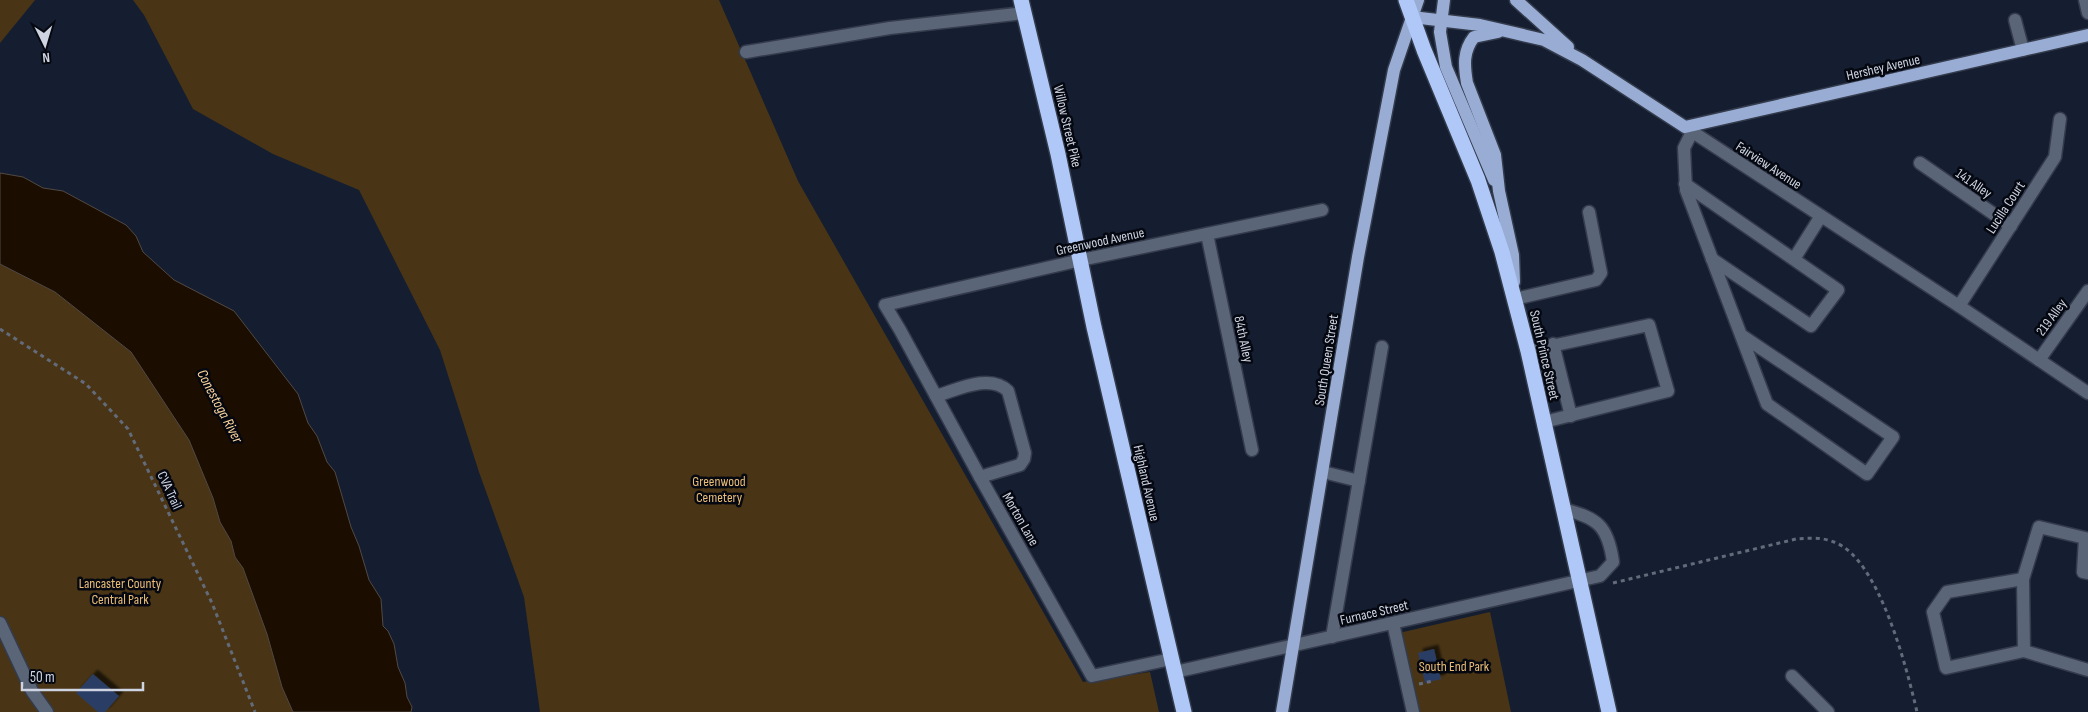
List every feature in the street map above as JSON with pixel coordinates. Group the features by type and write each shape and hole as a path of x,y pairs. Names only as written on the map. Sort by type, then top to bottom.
{"highway":[{"path":"1406,0 1412,17"},
{"name":"Willow Street Pike","path":"1023,6 1081,260"},
{"name":"South Prince Street","path":"1412,17 1478,180 1502,252 1528,351 1609,712"},
{"name":"Highland Avenue","path":"1081,260 1094,327 1184,712"}],"main road":[{"name":"South Queen Street","path":"1282,712 1358,257 1394,70 1418,0"},
{"path":"1444,0 1441,38 1446,67 1499,191"},
{"path":"1516,0 1582,60"},
{"name":"Fairview Avenue","path":"1412,17 1441,19 1508,30 1544,40 1582,60 1689,130"},
{"path":"1508,30 1474,37 1467,46 1465,58 1467,82 1495,155 1499,191 1512,255 1515,300"},
{"name":"Hershey Avenue","path":"1689,130 2088,35"}],"street":[{"path":"2085,0 2088,13"},
{"path":"746,52 1023,6"},
{"path":"2015,20 2022,50"},
{"name":"Lucilla Court","path":"1959,306 2055,157 2060,119"},
{"path":"1689,130 1684,148 1686,190 1766,404 1867,474 1892,437 1741,335"},
{"name":"Fairview Avenue","path":"1689,130 1959,306 2088,393"},
{"name":"141 Alley","path":"1920,164 2011,226"},
{"path":"1685,184 1838,290 1811,326 1712,259"},
{"name":"Greenwood Avenue","path":"885,305 1081,260 1322,210"},
{"path":"1515,300 1596,280 1601,273 1589,212"},
{"path":"1794,259 1821,216"},
{"name":"84th Alley","path":"1207,234 1252,450"},
{"name":"219 Alley","path":"2039,360 2088,291"},
{"name":"Morton Lane","path":"885,305 1092,676 1173,666"},
{"path":"1528,351 1553,344 1649,326 1668,391 1544,422"},
{"path":"1553,344 1571,416"},
{"path":"1332,637 1382,347"},
{"path":"936,396 982,383 994,382 1001,384 1008,391 1025,453 1024,459 1020,465 980,477"},
{"path":"1323,472 1359,481"},
{"name":"Furnace Street","path":"1173,666 1294,646 1600,576 1613,562 1610,543 1598,522 1580,513 1563,509"},
{"path":"2024,651 2023,579 2039,527 2085,538 2084,572 2088,573"},
{"path":"2023,579 1947,592 1933,612 1946,668 2024,651 2088,670"},
{"path":"0,623 32,691 47,712"},
{"path":"1393,623 1412,712"},
{"path":"1792,676 1828,712"}],"path":[{"name":"CVA Trail","path":"0,329 86,384 128,429 212,604 255,712"},
{"path":"1610,584 1796,539 1816,538 1834,542 1852,553 1865,568 1873,584 1888,616 1908,674 1917,712"},
{"path":"1416,685 1433,681"}],"green space":[{"path":"0,0 35,0 0,43"},
{"name":"Greenwood Cemetery","path":"133,0 719,0 798,181 1083,682 1150,672 1159,712 540,712 524,597 479,472 440,350 359,190 273,154 193,109 144,15"},
{"name":"Lancaster County Central Park","path":"0,264 55,292 131,352 189,440 213,498 220,522 231,541 235,557 243,568 267,634 282,687 293,712 0,712"},
{"name":"South End Park","path":"1490,612 1511,712 1417,712 1399,633"}],"water":[{"name":"Conestoga River","path":"0,173 23,177 43,188 63,191 126,225 136,236 143,252 174,280 234,311 298,394 308,423 317,436 327,462 335,472 369,580 381,599 383,626 388,631 394,644 398,667 412,707 411,712 293,712 282,687 267,634 243,568 235,557 231,541 220,522 213,498 189,440 131,352 55,292 0,264"}],"building":[{"path":"1434,649 1441,679 1425,683 1418,653"},
{"path":"93,674 119,696 105,712 98,712 76,693"}]}
